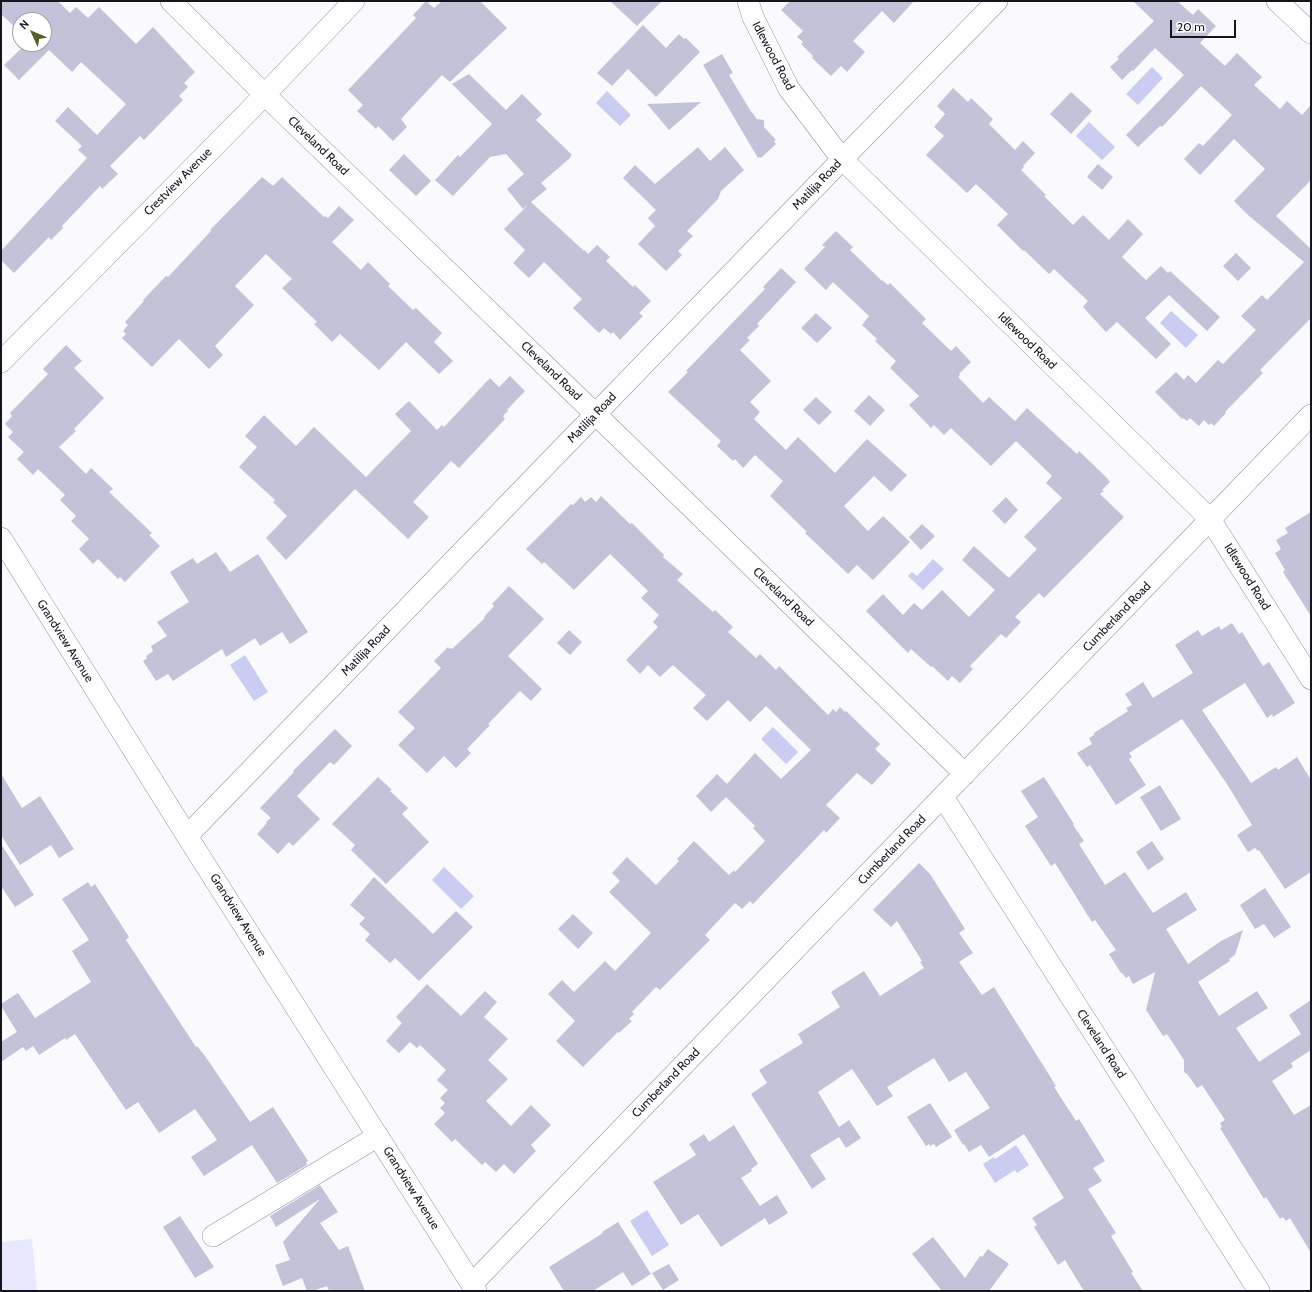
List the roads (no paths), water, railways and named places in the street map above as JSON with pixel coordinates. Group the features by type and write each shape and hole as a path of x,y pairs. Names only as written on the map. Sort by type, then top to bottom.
{"street":[{"name":"Cleveland Road","path":"171,1 264,94 596,414 965,774"},
{"name":"Crestview Avenue","path":"1,362 354,1"},
{"name":"Idlewood Road","path":"748,1 753,17 789,88 842,159 1210,519 1311,679"},
{"name":"Matilija Road","path":"187,836 842,159 997,1"},
{"path":"1277,1 1311,33"},
{"name":"Cumberland Road","path":"474,1288 965,774 1311,415"},
{"name":"Grandview Avenue","path":"1,538 187,836 474,1288"},
{"name":"Cleveland Road","path":"943,797 1259,1291"},
{"path":"213,1236 378,1136"}],"water":[{"path":"1152,67 1163,78 1138,105 1126,94"},
{"path":"607,91 631,115 620,126 596,103"},
{"path":"1089,122 1115,147 1102,160 1076,136"},
{"path":"1171,311 1198,335 1186,348 1160,323"},
{"path":"933,559 944,569 923,590 908,576 912,572 917,576"},
{"path":"245,655 268,692 254,701 230,665"},
{"path":"773,727 798,752 786,764 761,739"},
{"path":"444,867 474,896 461,909 432,880"},
{"path":"1016,1145 1029,1165 1017,1173 1015,1170 995,1183 983,1164 994,1157 995,1159"},
{"path":"647,1210 669,1245 652,1256 630,1221"}]}
